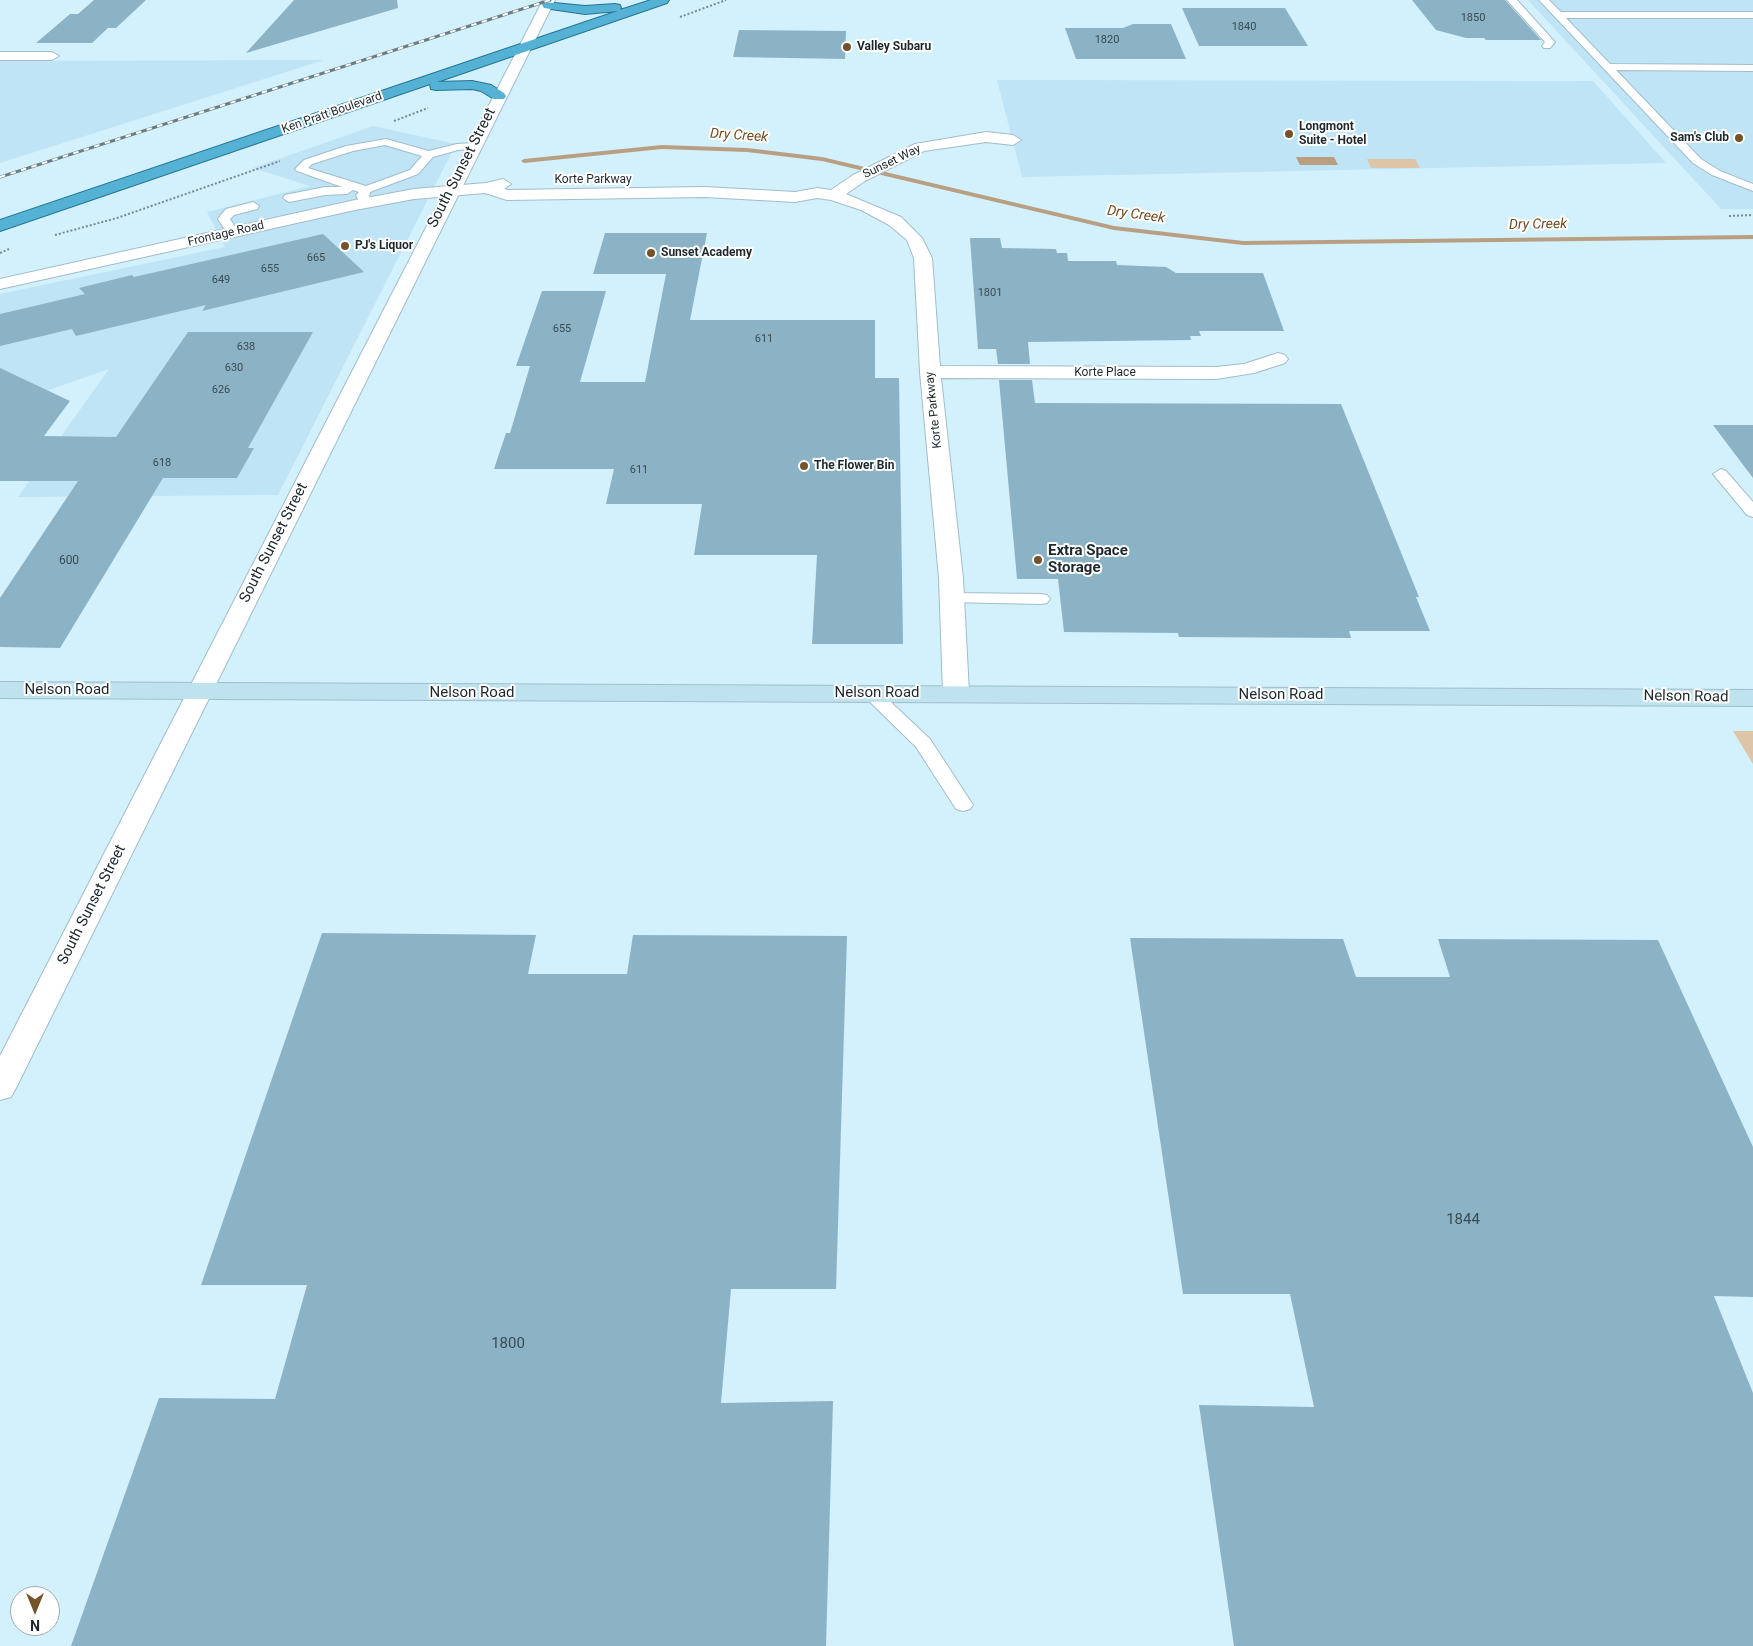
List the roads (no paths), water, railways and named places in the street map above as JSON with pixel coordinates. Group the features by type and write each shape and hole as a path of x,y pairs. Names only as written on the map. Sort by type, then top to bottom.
{"highway":[{"path":"548,2 585,10 657,2"},
{"name":"Ken Pratt Boulevard","path":"0,226 657,2"},
{"path":"390,93 458,85 486,88 499,96"}],"main road":[{"name":"Nelson Road","path":"0,690 1753,698"}],"street":[{"name":"South Sunset Street","path":"0,1088 473,146 548,2"},
{"path":"0,56 52,56"},
{"name":"Sunset Way","path":"826,194 920,147 986,137 1013,140"},
{"name":"Korte Parkway","path":"452,189 486,188 507,195 704,192 795,197 826,194 874,210 895,221 914,238 923,258 930,372 952,598 956,693"},
{"name":"Frontage Road","path":"0,284 233,232 365,197 452,189"},
{"name":"Korte Place","path":"930,372 1216,373 1247,369 1278,359"}],"lane":[{"path":"1512,0 1550,42 1547,46"},
{"path":"1544,0 1696,161 1716,173 1753,188"},
{"path":"1596,5 1605,15"},
{"path":"1558,14 1753,15"},
{"path":"1607,67 1753,68"},
{"path":"365,197 301,169 308,162 350,148 374,143 386,142 429,155"},
{"path":"289,198 325,191 365,197 414,172 429,155 457,147 473,146"},
{"path":"233,232 224,218 230,212 253,206"},
{"path":"1720,474 1753,512"},
{"path":"952,598 1040,599"},
{"path":"872,694 922,743 964,805"}],"waterway":[{"name":"Dry Creek","path":"524,161 662,147 747,150 822,159 1114,228 1243,243 1753,237"}],"railway":[{"path":"0,177 550,0"}],"place":[{"name":"Valley Subaru","path":"847,47"},
{"name":"Longmont Suite - Hotel","path":"1289,134"},
{"name":"Sam's Club","path":"1739,138"},
{"name":"PJ's Liquor","path":"345,246"},
{"name":"Sunset Academy","path":"651,253"},
{"name":"The Flower Bin","path":"804,466"},
{"name":"Extra Space Storage","path":"1038,560"}]}
